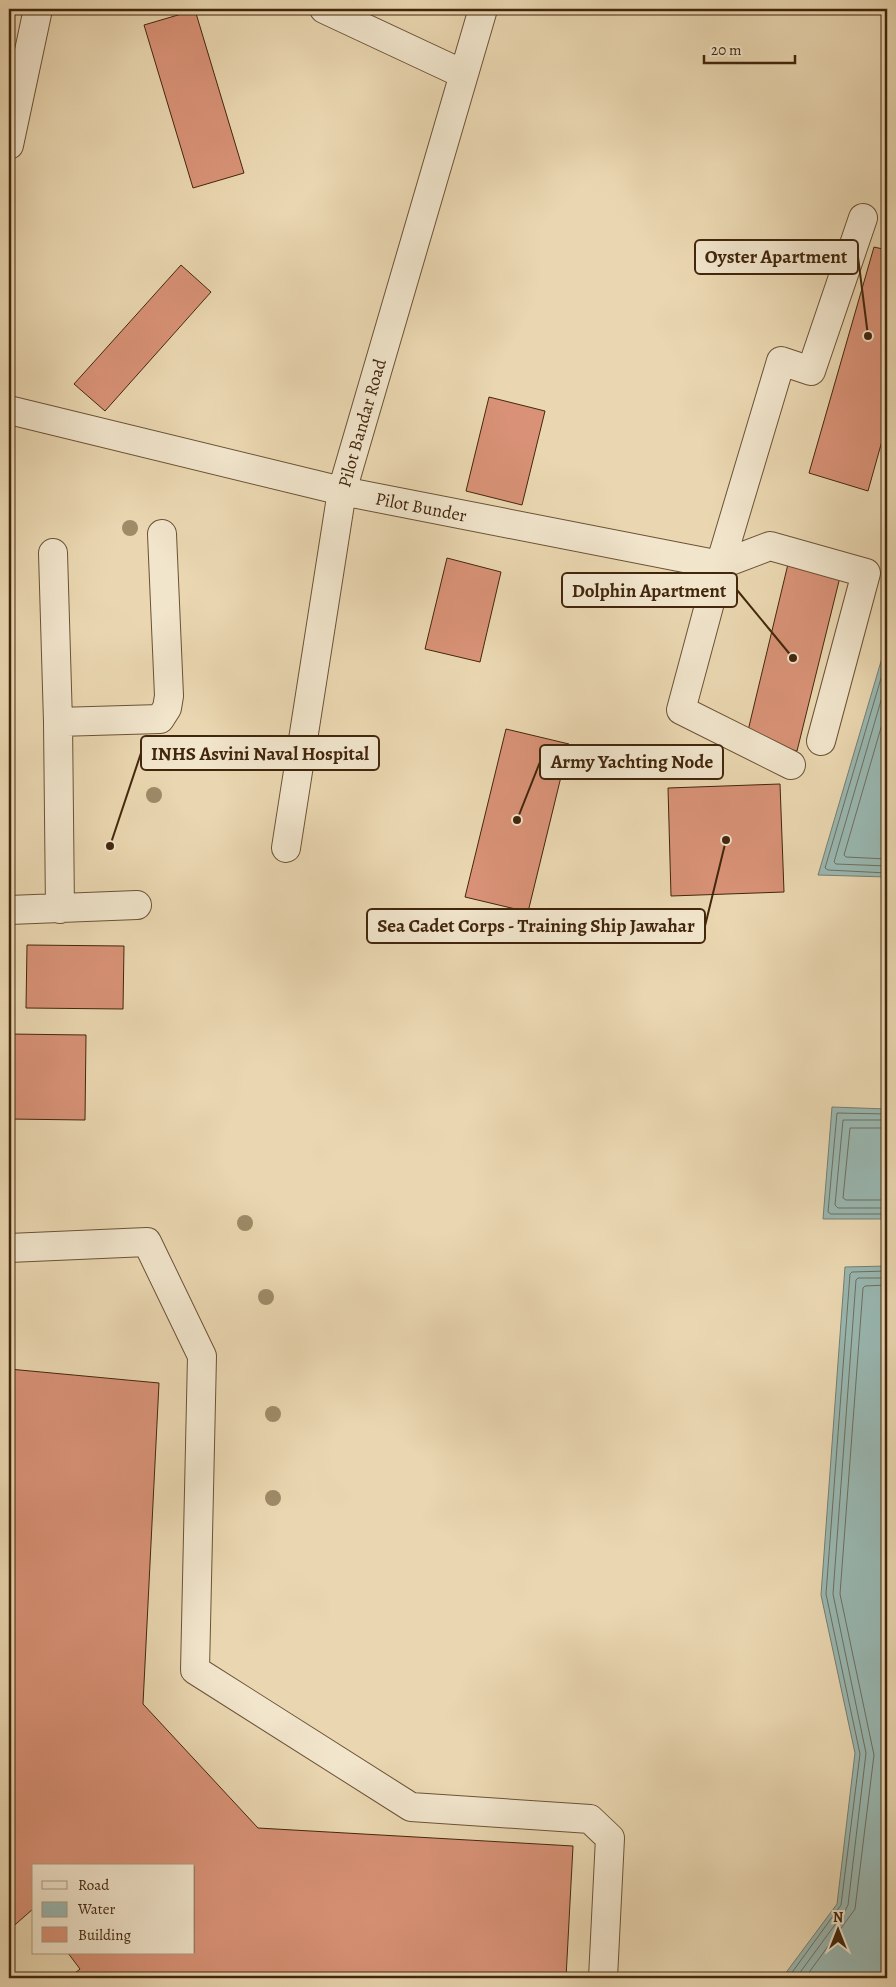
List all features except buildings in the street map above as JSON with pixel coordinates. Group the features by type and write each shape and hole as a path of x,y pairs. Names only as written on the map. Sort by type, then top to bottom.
{"street":[{"path":"9,145 38,9"},
{"path":"324,9 463,74"},
{"name":"Pilot Bandar Road","path":"286,848 342,491 483,9"},
{"path":"791,765 680,710 720,566 781,361 811,371 863,218"},
{"name":"Pilot Bunder","path":"9,410 342,491 720,566"},
{"path":"58,722 160,720 167,708 169,696 162,534"},
{"path":"720,566 770,546 866,572 821,741"},
{"path":"53,553 58,722 60,909"},
{"path":"9,910 138,905"},
{"path":"9,1248 147,1242 202,1356 196,1670 411,1807 590,1819 610,1838 603,1978"}],"water":[{"path":"887,641 887,877 818,875"},
{"path":"832,1107 887,1109 887,1219 823,1219"},
{"path":"887,1266 887,1978 782,1978 837,1904 855,1753 821,1595 845,1267"}],"place":[{"name":"Oyster Apartment","path":"868,336"},
{"name":"Dolphin Apartment","path":"793,658"},
{"name":"Army Yachting Node","path":"517,820"},
{"name":"Sea Cadet Corps - Training Ship Jawahar","path":"726,840"},
{"name":"INHS Asvini Naval Hospital","path":"110,846"}]}
